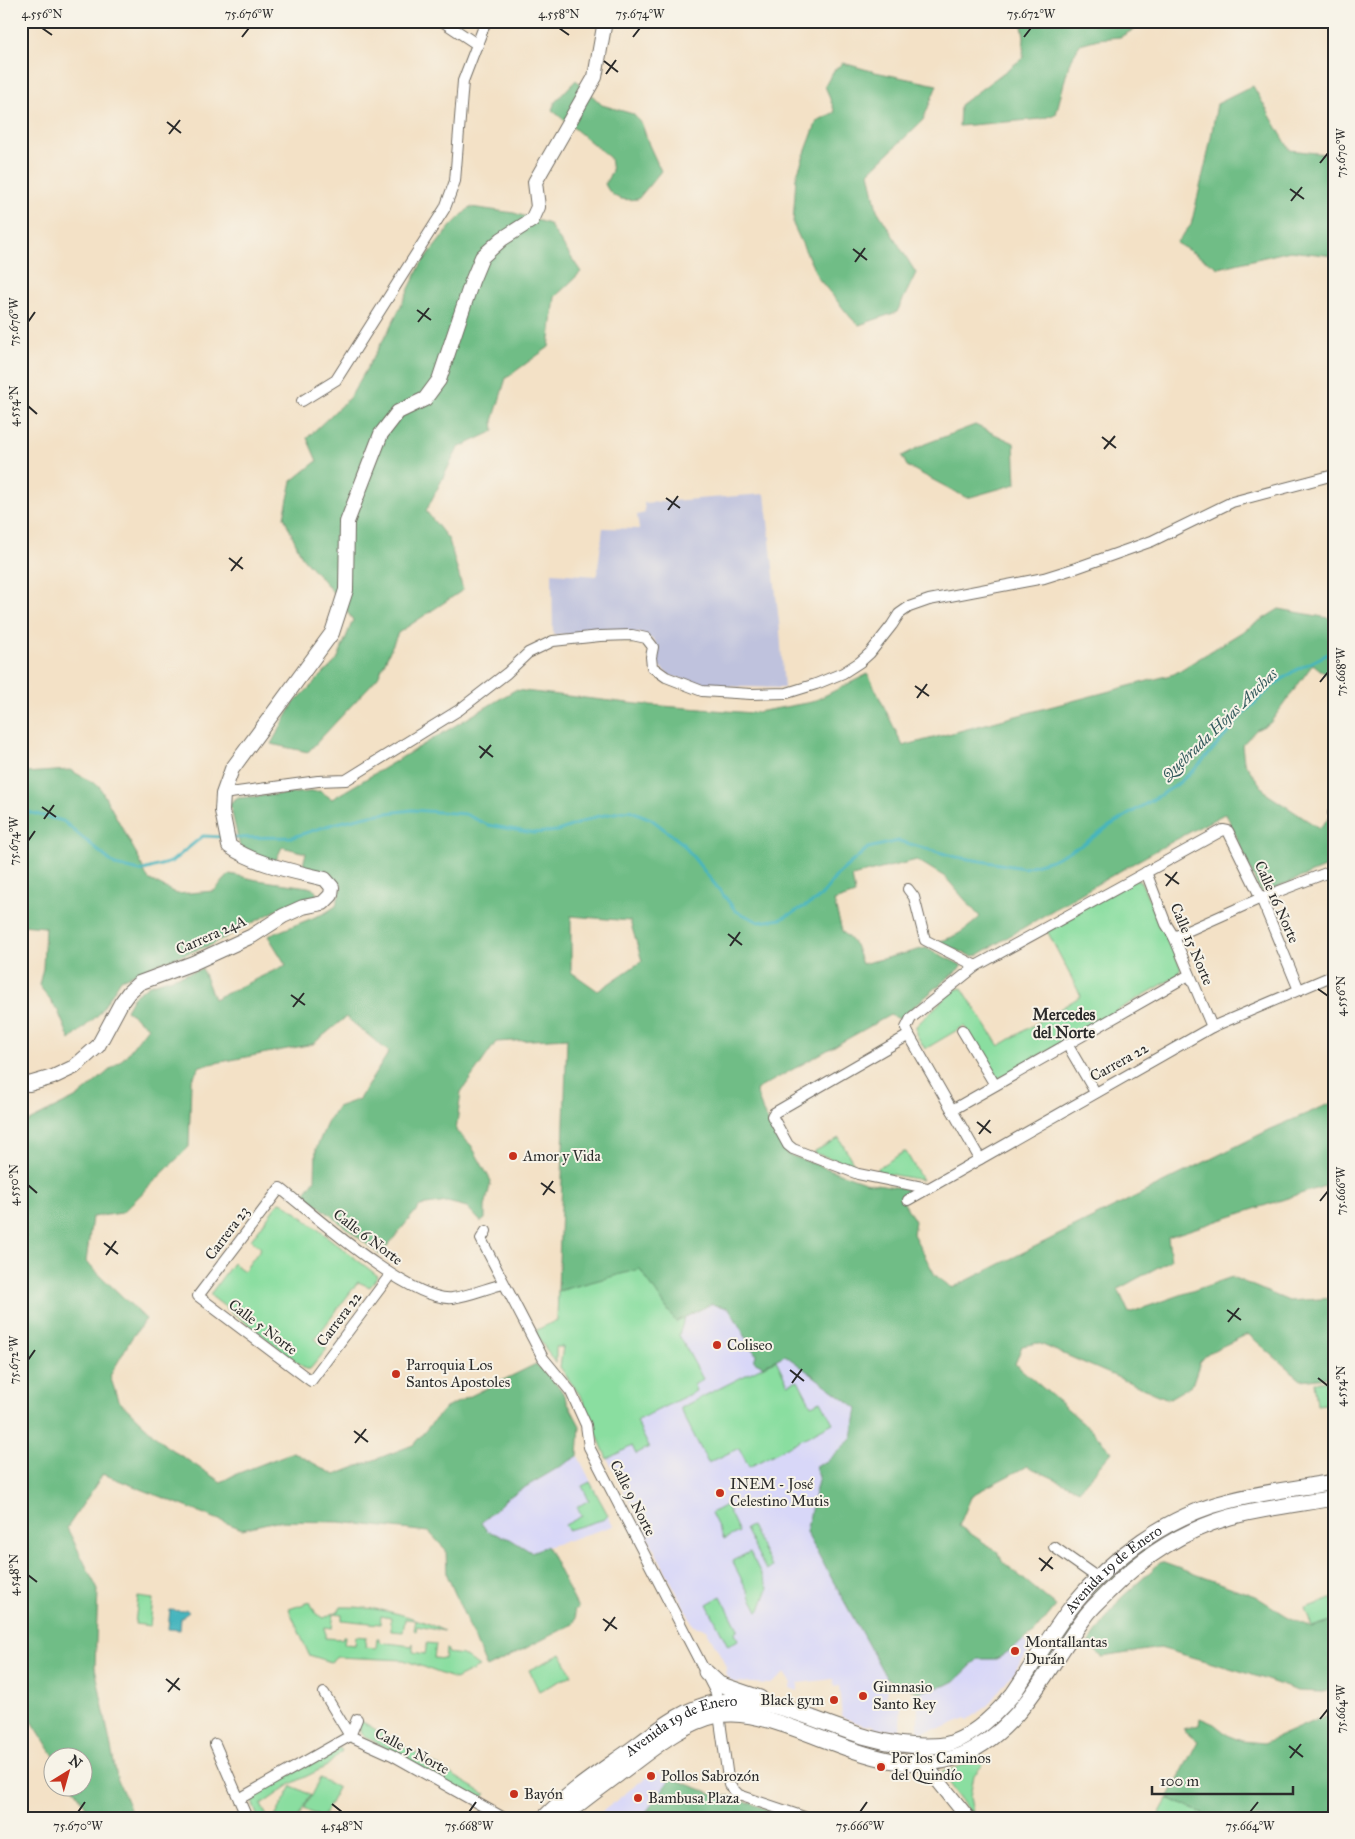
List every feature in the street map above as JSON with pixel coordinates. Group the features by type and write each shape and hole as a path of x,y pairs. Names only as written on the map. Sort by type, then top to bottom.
{"main road":[{"name":"Avenida 19 de Enero","path":"562,1818 667,1738 706,1719 719,1708 745,1702 777,1706 866,1738 904,1746 944,1745 957,1740 973,1731 1002,1707 1013,1694 1073,1606 1098,1578 1146,1537 1183,1517 1229,1500 1334,1482"},
{"name":"Avenida 19 de Enero","path":"544,1818 562,1800 674,1719 701,1707 719,1708 790,1726 861,1753 900,1761 924,1763 944,1761 982,1745 1014,1718 1086,1616 1128,1572 1154,1551 1183,1535 1233,1516 1334,1498"},
{"path":"706,1672 719,1684 754,1695 777,1706"}],"street":[{"path":"442,21 478,45"},
{"path":"302,401 336,380 445,208 455,181 463,82 486,21"},
{"path":"605,21 595,77 535,182 538,207 532,220 502,239 482,257 472,281 439,380 425,398 398,412 381,434 346,522 346,590 332,633 232,769 223,794 318,781 346,780 459,710 507,673 528,653 553,641 600,636 632,635 646,638 653,646 652,667 666,677 702,691 751,694 787,693 834,677 860,662 870,653 892,625 898,614 909,607 929,600 1044,578 1152,541 1232,502 1334,476"},
{"name":"Carrera 24A","path":"21,1083 29,1084 54,1077 74,1067 98,1046 121,1003 139,983 252,936 283,916 304,907 323,903 331,895 332,887 325,879 242,856 229,846 222,811 223,794"},
{"name":"Calle 16 Norte","path":"1146,872 1224,830 1228,831 1260,898 1299,990"},
{"path":"1174,937 1260,898 1334,870"},
{"path":"980,1159 909,1035 906,1028 911,1018 976,966 1146,872"},
{"name":"Calle 15 Norte","path":"1146,872 1166,924 1174,937 1212,1027"},
{"path":"908,889 914,897 925,940 976,966"},
{"path":"952,1110 1189,975"},
{"name":"Carrera 22","path":"908,1200 926,1188 1212,1027 1334,976"},
{"path":"962,1030 995,1085"},
{"path":"909,1035 774,1113 772,1116 788,1145 798,1152 858,1174 926,1188"},
{"path":"1067,1044 1095,1092"},
{"name":"Calle 6 Norte","path":"280,1188 390,1275 430,1295 451,1298 503,1284"},
{"name":"Carrera 23","path":"198,1296 280,1188"},
{"name":"Calle 9 Norte","path":"486,1231 481,1239 503,1284 543,1358 571,1392 586,1425 589,1447 716,1693 729,1786 739,1795 808,1818"},
{"name":"Carrera 22","path":"311,1381 390,1275"},
{"name":"Calle 5 Norte","path":"198,1296 311,1381"},
{"path":"1054,1547 1098,1578"},
{"name":"Calle 5 Norte","path":"324,1693 350,1736 392,1755 504,1818"},
{"path":"239,1799 350,1736 357,1719"},
{"path":"215,1744 248,1818"},
{"path":"923,1746 924,1763 968,1818"}],"shaded area":[{"path":"765,494 780,631 784,688 711,686 670,676 658,665 655,641 641,633 553,635 552,573 597,576 603,528 639,529 637,515 645,513 644,503"},
{"name":"INEM - José Celestino Mutis","path":"640,1268 676,1322 711,1304 729,1308 756,1355 785,1355 857,1408 853,1438 829,1460 815,1467 819,1476 806,1532 887,1679 886,1705 901,1706 900,1731 874,1729 874,1726 863,1725 842,1717 839,1686 834,1687 833,1679 798,1683 798,1691 790,1688 791,1682 785,1673 771,1684 733,1682 729,1680 725,1674 727,1667 706,1629 694,1626 601,1446 608,1435 563,1348 556,1346 558,1291"},
{"path":"578,1456 613,1526 531,1552 510,1539 487,1531 481,1523 507,1498"},
{"path":"1023,1640 1032,1648 988,1705 968,1720 966,1718 945,1727 918,1733 918,1692 947,1685 955,1681 978,1659 996,1659"},
{"name":"Bambusa Plaza","path":"654,1771 671,1778 642,1818 594,1818"}],"green space":[{"path":"1021,21 1143,21 1144,24 1120,37 1098,39 1080,44 1069,64 1056,114 1041,119 959,126 960,105 1023,58 1024,36"},
{"path":"843,63 937,85 923,120 869,172 877,210 916,273 897,312 859,325 818,278 793,224 796,177 817,121 835,112 825,86 834,70"},
{"path":"576,80 602,105 633,114 642,124 661,171 638,199 622,199 611,193 605,184 612,171 610,158 552,110 555,102"},
{"path":"1253,86 1290,150 1334,155 1334,256 1290,251 1219,268 1176,243 1191,225 1217,104"},
{"path":"470,207 514,213 549,224 581,272 555,297 549,347 506,378 493,421 494,431 458,448 426,511 449,540 463,590 398,633 378,677 308,752 271,744 294,703 337,660 353,620 329,587 302,557 284,517 292,481 317,461 307,438 351,396 390,328 421,264 451,226"},
{"path":"975,425 1014,443 1016,484 967,498 907,466 902,456 925,444"},
{"path":"1279,609 1334,619 1334,681 1313,664 1270,723 1256,730 1242,745 1244,762 1267,794 1319,828 1330,817 1334,819 1334,864 1263,893 1259,890 1226,813 1132,864 978,955 972,956 940,944 940,941 962,932 980,917 945,877 917,860 852,876 855,894 834,901 842,931 855,945 862,964 926,948 961,965 961,967 899,1019 890,1015 756,1090 763,1112 787,1154 865,1182 913,1190 905,1195 904,1203 915,1221 913,1234 935,1275 952,1288 1271,1129 1334,1102 1334,1183 1168,1237 1171,1260 1118,1289 1129,1313 1232,1277 1289,1301 1334,1298 1334,1376 1301,1380 1248,1334 1208,1353 1200,1362 1192,1385 1168,1399 1038,1343 1022,1346 1015,1364 1092,1430 1112,1452 1079,1490 1027,1466 972,1495 959,1526 998,1552 1003,1562 1056,1606 1035,1632 1002,1656 996,1659 978,1659 955,1681 947,1685 918,1692 887,1679 806,1532 819,1476 815,1467 829,1460 852,1438 857,1408 785,1355 763,1366 754,1361 756,1355 729,1308 711,1304 676,1322 640,1269 558,1291 567,1038 496,1042 461,1092 456,1131 471,1145 491,1181 485,1207 485,1219 481,1222 467,1207 447,1202 420,1206 380,1255 304,1194 315,1179 316,1149 327,1123 337,1107 359,1099 389,1052 346,1017 313,1044 200,1066 191,1081 189,1147 122,1213 92,1217 86,1262 146,1319 131,1339 110,1376 118,1400 166,1446 221,1482 293,1452 335,1475 413,1445 444,1409 536,1364 560,1388 580,1426 578,1456 507,1498 481,1523 487,1531 510,1539 531,1552 547,1546 578,1608 574,1610 576,1618 573,1624 487,1668 447,1575 446,1550 429,1532 340,1522 276,1521 242,1529 103,1474 67,1528 98,1590 95,1667 117,1778 134,1818 93,1818 79,1796 92,1796 92,1746 48,1746 21,1704 21,1125 79,1096 125,1057 148,1027 126,1010 133,997 149,985 202,969 214,999 286,965 268,936 325,913 336,906 342,886 330,875 302,869 306,853 282,847 275,862 240,847 230,804 238,798 320,791 332,799 515,690 637,704 752,713 812,702 868,674 903,746 1174,674","holes":["571,916 630,921 642,961 598,991 571,972"]},
{"path":"70,770 99,786 136,853 148,879 177,894 214,891 230,874 308,887 314,889 317,894 315,897 290,903 211,945 156,964 121,979 99,1014 70,1040 58,1011 39,985 43,968 45,927 21,925 21,775 25,773"},
{"path":"1131,875 1141,882 1181,968 1177,976 998,1079 993,1075 964,1026 925,1049 916,1034 916,1026 953,990 962,988 999,1046 1081,996 1045,927"},
{"path":"839,1138 855,1166 814,1153"},
{"path":"906,1152 922,1180 877,1172 877,1168"},
{"path":"279,1202 284,1203 378,1276 370,1287 358,1282 315,1339 327,1349 310,1369 306,1369 211,1296 211,1293 233,1263 244,1271 261,1248 251,1240"},
{"path":"640,1268 676,1322 685,1317 679,1335 703,1379 694,1385 696,1391 636,1421 649,1447 636,1454 632,1446 607,1459 582,1398 560,1367 563,1347 556,1347 556,1363 536,1335 537,1330 557,1320 558,1291"},
{"path":"776,1360 788,1384 798,1380 811,1405 821,1401 833,1423 749,1467 739,1448 708,1463 680,1408"},
{"path":"1334,1379 1334,1403 1317,1405 1314,1382"},
{"path":"590,1482 608,1515 605,1519 568,1530 565,1525 582,1516 577,1507 589,1500 582,1486"},
{"path":"726,1505 739,1532 724,1539 711,1513"},
{"path":"1210,1512 1212,1518 1153,1546 1013,1712 964,1749 981,1732 1102,1581 1148,1542"},
{"path":"751,1526 772,1567 766,1570 745,1529"},
{"path":"750,1552 768,1588 758,1611 732,1561"},
{"path":"1161,1562 1255,1596 1287,1616 1312,1628 1334,1621 1334,1689 1323,1692 1298,1691 1247,1673 1160,1648 1102,1657 1088,1644 1120,1599"},
{"path":"721,1596 738,1629 735,1632 738,1640 728,1646 707,1604"},
{"path":"138,1597 153,1599 150,1626 135,1624"},
{"path":"1334,1598 1334,1621 1312,1628 1305,1608"},
{"path":"310,1602 316,1614 324,1618 334,1613 332,1628 325,1627 325,1638 342,1639 345,1636 344,1644 355,1645 356,1636 366,1637 365,1647 376,1648 377,1638 379,1638 379,1642 412,1646 413,1643 413,1652 425,1654 427,1643 436,1644 434,1658 445,1659 446,1649 448,1653 463,1655 479,1667 455,1679 404,1660 337,1657 331,1662 309,1655 289,1609"},
{"path":"340,1607 367,1608 407,1616 444,1631 417,1626 416,1631 414,1630 416,1620 405,1619 403,1632 391,1631 391,1618 381,1616 380,1624 342,1620 342,1614 334,1613"},
{"path":"561,1654 572,1675 539,1691 529,1670"},
{"path":"1334,1712 1334,1818 1212,1818 1168,1798 1198,1741 1183,1729 1199,1725 1200,1718 1214,1724 1229,1736 1242,1741 1264,1743"},
{"path":"361,1721 485,1794 481,1799 476,1799 361,1734 359,1727"},
{"path":"338,1748 342,1751 327,1766 291,1784 261,1805 268,1818 258,1818 253,1798 258,1793"},
{"path":"984,1756 987,1760 974,1775 970,1797 974,1818 942,1774 943,1770 948,1771"},
{"path":"320,1778 338,1788 322,1818 304,1809"},
{"path":"671,1778 719,1796 732,1796 790,1818 642,1818"},
{"path":"292,1786 310,1795 298,1818 275,1817"},
{"path":"1168,1798 1212,1818 1157,1818"}],"water":[{"path":"186,1609 189,1612 181,1618 180,1630 168,1629 170,1610 182,1611"}],"waterway":[{"name":"Quebrada Hojas Anchas","path":"231,838 293,837 333,824 371,815 412,810 465,814 488,825 533,833 558,831 595,817 629,810 651,819 682,843 736,911 759,922 781,919 815,901 823,894 837,875 868,848 899,841 956,857 1024,868 1052,860 1082,845 1175,786 1194,770 1238,719 1274,685 1294,671 1328,654 1334,655"},
{"name":"Quebrada Hojas Anchas","path":"21,813 28,812 63,821 115,865 140,871 171,862 203,836 223,837"}],"place":[{"name":"Amor y Vida","path":"513,1156"},
{"name":"Coliseo","path":"717,1345"},
{"name":"Parroquia Los Santos Apostoles","path":"396,1374"},
{"name":"INEM - José Celestino Mutis","path":"720,1493"},
{"name":"Montallantas Durán","path":"1015,1651"},
{"name":"Gimnasio Santo Rey","path":"863,1696"},
{"name":"Black gym","path":"834,1700"},
{"name":"Por los Caminos del Quindío","path":"881,1767"},
{"name":"Pollos Sabrozón","path":"651,1776"},
{"name":"Bayón","path":"514,1794"},
{"name":"Bambusa Plaza","path":"638,1798"}],"district":[{"name":"Mercedes del Norte","path":"1064,1023"}]}
